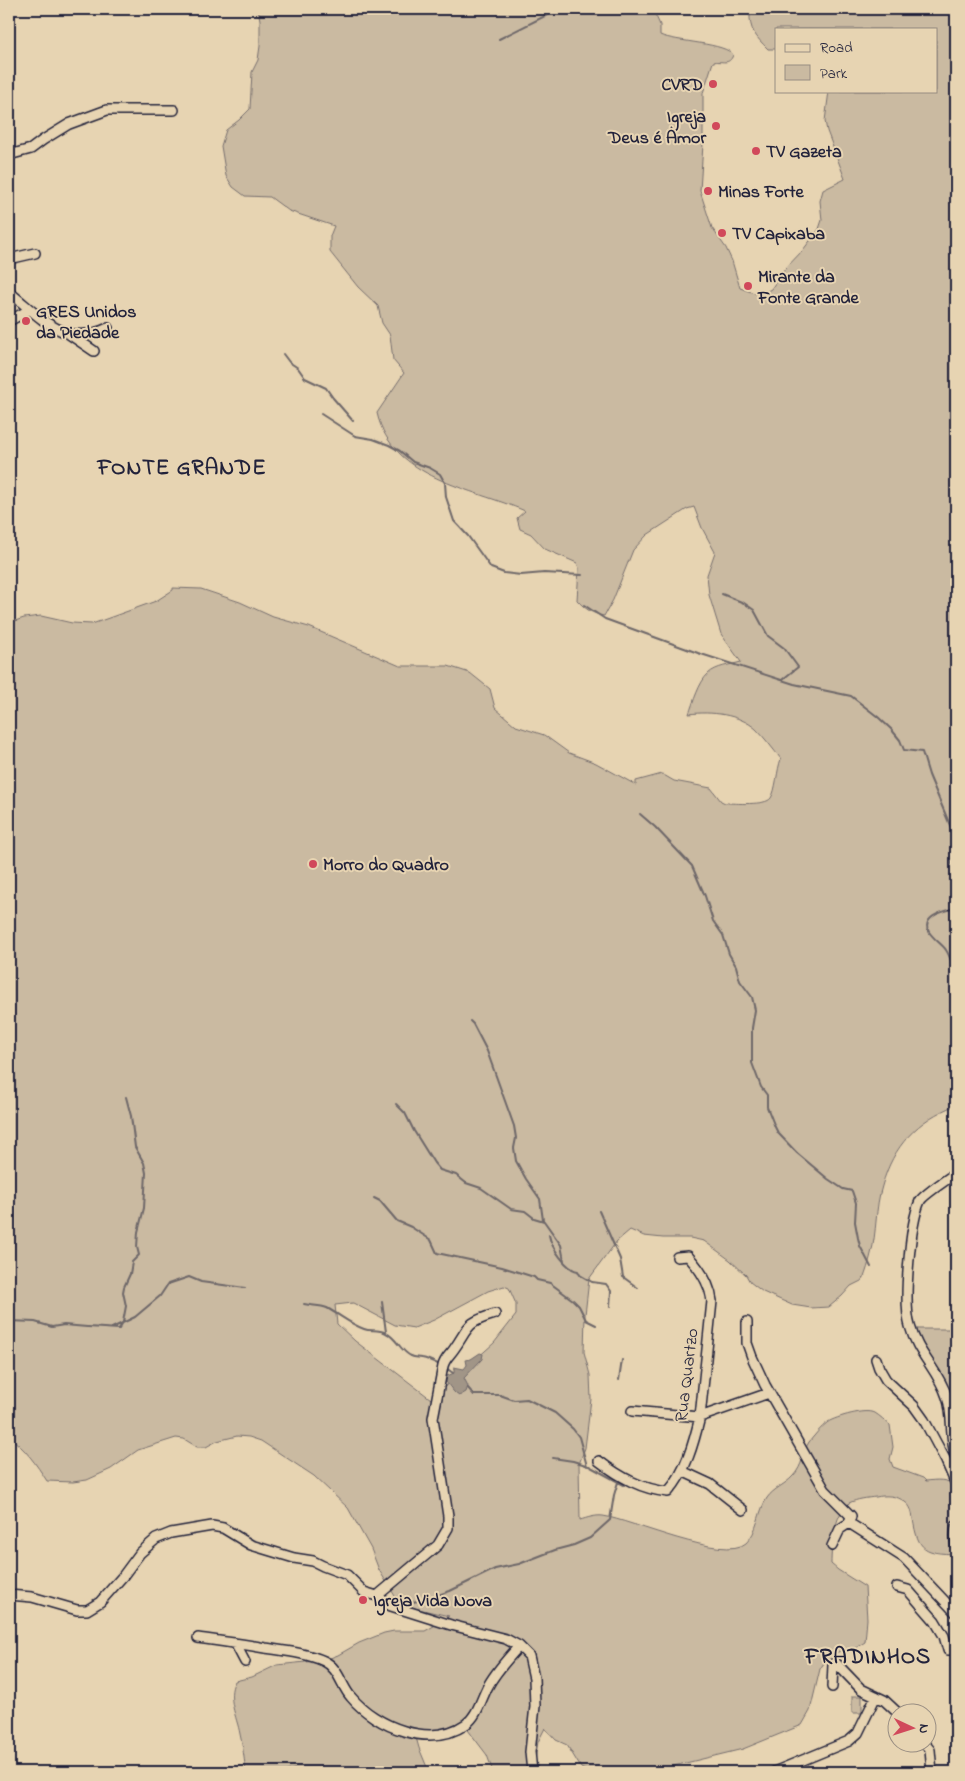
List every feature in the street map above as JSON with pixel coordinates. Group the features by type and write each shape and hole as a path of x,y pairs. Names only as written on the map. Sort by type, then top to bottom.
{"street":[{"path":"9,154 32,150 43,140 68,124 107,110 174,110"},
{"path":"9,259 35,254"},
{"path":"9,292 43,322 71,335 94,351"},
{"path":"9,321 29,310"},
{"path":"63,342 71,335 94,334 108,328"},
{"path":"956,1173 921,1199 915,1223 906,1292 910,1326 923,1355 940,1377 953,1406 951,1434 956,1457"},
{"name":"Rua Quartzo","path":"599,1461 618,1475 635,1484 668,1492 676,1483 682,1471 700,1416 712,1300 711,1291 698,1266 688,1256 677,1257"},
{"path":"376,1596 438,1545 448,1528 448,1516 433,1418 444,1361 454,1349 467,1326 480,1318 495,1314"},
{"path":"747,1322 747,1343 769,1393 825,1490 851,1516 849,1523 840,1528 832,1546"},
{"path":"876,1358 886,1380 909,1401 924,1420 956,1484"},
{"path":"632,1412 700,1416 769,1393"},
{"path":"682,1471 710,1484 743,1510"},
{"path":"849,1523 904,1558 953,1610"},
{"path":"9,1595 32,1597 77,1610 87,1610 100,1602 124,1576 140,1554 156,1539 171,1533 212,1526 222,1528 256,1547 294,1558 313,1561 347,1575 364,1592 376,1596 391,1606 451,1626 506,1639 519,1646 529,1656 534,1678 535,1706 530,1752 532,1772"},
{"path":"956,1526 956,1546"},
{"path":"897,1587 908,1590 935,1620 944,1636 948,1650 956,1650"},
{"path":"953,1610 956,1599"},
{"path":"198,1638 291,1652 324,1661 333,1666 348,1695 359,1707 384,1725 404,1731 436,1735 467,1723 479,1706 487,1688 500,1668 519,1646"},
{"path":"234,1643 245,1662"},
{"path":"832,1687 832,1664 836,1664 861,1689 888,1704"},
{"path":"774,1772 849,1741 858,1734 876,1696"},
{"path":"930,1754 932,1772"}],"green space":[{"path":"258,9 663,9 655,14 660,25 660,35 711,45 729,51 733,55 727,62 713,62 703,93 703,144 700,191 712,228 726,248 740,288 760,295 771,289 785,269 819,229 822,220 820,201 823,190 845,179 825,121 829,92 938,92 938,28 775,28 775,49 768,49 754,33 750,12 754,9 956,9 956,1105 942,1111 918,1127 900,1147 882,1186 873,1246 863,1280 851,1286 829,1307 811,1308 792,1305 763,1292 750,1282 746,1275 730,1260 704,1241 690,1238 644,1236 630,1230 617,1241 589,1279 585,1315 584,1352 590,1375 591,1399 585,1448 579,1464 580,1520 594,1516 603,1516 699,1544 719,1547 735,1547 746,1543 756,1527 767,1498 796,1472 809,1442 820,1429 828,1422 837,1418 865,1412 875,1413 890,1425 893,1447 890,1459 893,1467 923,1478 926,1481 946,1481 956,1487 956,1554 937,1553 925,1548 917,1538 910,1507 898,1498 880,1496 862,1499 849,1503 844,1508 834,1531 831,1564 865,1587 867,1619 865,1642 854,1649 840,1651 828,1657 820,1669 810,1711 802,1725 743,1749 649,1772 589,1772 581,1768 567,1745 556,1740 545,1728 538,1742 533,1772 493,1772 487,1755 465,1726 415,1734 429,1772 314,1772 294,1769 284,1772 246,1772 232,1700 235,1681 252,1677 277,1665 325,1660 384,1633 394,1631 425,1631 449,1616 414,1608 398,1601 379,1570 371,1549 348,1508 314,1476 261,1441 237,1436 217,1441 206,1447 197,1447 184,1439 176,1438 138,1450 111,1469 87,1480 73,1482 47,1481 26,1452 9,1437 9,623 24,618 41,616 72,623 92,624 156,601 173,590 173,588 201,589 240,602 273,617 309,627 400,666 448,666 470,673 490,689 495,708 516,726 544,735 569,753 596,763 636,785 636,781 662,774 674,781 711,788 721,801 725,803 750,804 763,802 768,801 773,795 781,759 756,729 741,720 715,713 689,714 699,687 711,671 719,667 741,662 721,634 709,595 707,575 715,552 702,528 694,507 687,509 647,535 633,550 613,600 604,616 589,611 577,600 579,568 577,563 545,549 531,534 520,529 517,518 525,511 459,487 416,467 399,453 385,435 377,413 404,373 393,360 390,335 382,323 378,306 358,287 330,252 330,236 334,226 289,211 270,197 245,196 233,187 226,176 221,146 226,130 250,109 252,72 258,60 260,46","holes":["504,1286 509,1288 516,1304 516,1315 494,1343 431,1399 355,1341 337,1324 335,1305 353,1303 395,1325 414,1328 434,1320 488,1291"]},
{"path":"915,1329 956,1329 956,1402 953,1401 952,1388 948,1389 941,1374 927,1357"},
{"path":"852,1696 862,1696 862,1713 852,1713"}],"shaded area":[{"path":"480,1353 483,1354 482,1359 464,1378 468,1386 466,1392 459,1396 446,1382 447,1376 454,1373 454,1367 464,1369 467,1365 466,1360"}],"waterway":[{"path":"499,39 557,10"},
{"path":"283,354 289,362 298,368 305,378 326,388 353,421"},
{"path":"321,414 355,436 373,439 389,445 413,462 440,474 445,483 446,497 454,521 468,536 491,568 504,573 521,575 544,573 582,575"},
{"path":"722,594 744,603 754,610 768,636 784,648 798,667 783,679"},
{"path":"584,605 605,619 698,653 794,684 851,696 891,729 900,740 904,750 922,752 929,775 952,830 952,864 956,874"},
{"path":"640,814 692,866 713,921 723,935 729,954 736,966 740,981 752,997 755,1010 752,1028 752,1063 761,1087 767,1095 767,1107 775,1127 778,1133 797,1153 828,1179 843,1189 852,1191 856,1203 855,1222 858,1238 871,1267"},
{"path":"956,906 931,918 927,927 932,936 948,953 956,976"},
{"path":"470,1021 487,1051 514,1126 516,1161 540,1199 543,1220"},
{"path":"88,1327 119,1329 123,1322 126,1306 123,1292 124,1287 130,1274 132,1262 139,1255 137,1247 138,1232 144,1208 146,1173 144,1163 135,1147 131,1116 126,1097"},
{"path":"396,1104 405,1113 414,1131 440,1170 456,1175 466,1183 481,1188 511,1209 525,1211 534,1218 544,1221 561,1245 564,1261"},
{"path":"374,1198 380,1201 397,1221 411,1227 431,1240 437,1253 502,1267 550,1283 579,1306 586,1320 596,1325"},
{"path":"599,1211 620,1259 623,1277 638,1288"},
{"path":"549,1235 556,1251 569,1267 578,1271 580,1275 592,1282 606,1284 611,1291 610,1306"},
{"path":"112,1328 135,1317 160,1296 168,1284 189,1277 201,1282 245,1288"},
{"path":"382,1302 386,1332"},
{"path":"304,1304 324,1307 359,1327 367,1330 377,1330 390,1335 407,1354 440,1365"},
{"path":"9,1321 35,1322 52,1327 64,1325 87,1327"},
{"path":"619,1380 622,1360"},
{"path":"446,1368 453,1373"},
{"path":"468,1388 474,1395 500,1395 514,1400 527,1399 555,1413 579,1437 587,1466"},
{"path":"553,1458 589,1466 624,1485"},
{"path":"402,1604 423,1600 450,1591 495,1569 519,1564 590,1538 610,1520 618,1482"}],"place":[{"name":"CVRD","path":"713,84"},
{"name":"Igreja Deus é Amor","path":"716,126"},
{"name":"TV Gazeta","path":"756,151"},
{"name":"Minas Forte","path":"708,191"},
{"name":"TV Capixaba","path":"722,233"},
{"name":"Mirante da Fonte Grande","path":"748,286"},
{"name":"GRES Unidos da Piedade","path":"26,321"},
{"name":"Morro do Quadro","path":"313,864"},
{"name":"Igreja Vida Nova","path":"363,1600"}],"district":[{"name":"FONTE GRANDE","path":"182,466"},
{"name":"FRADINHOS","path":"868,1655"}]}
